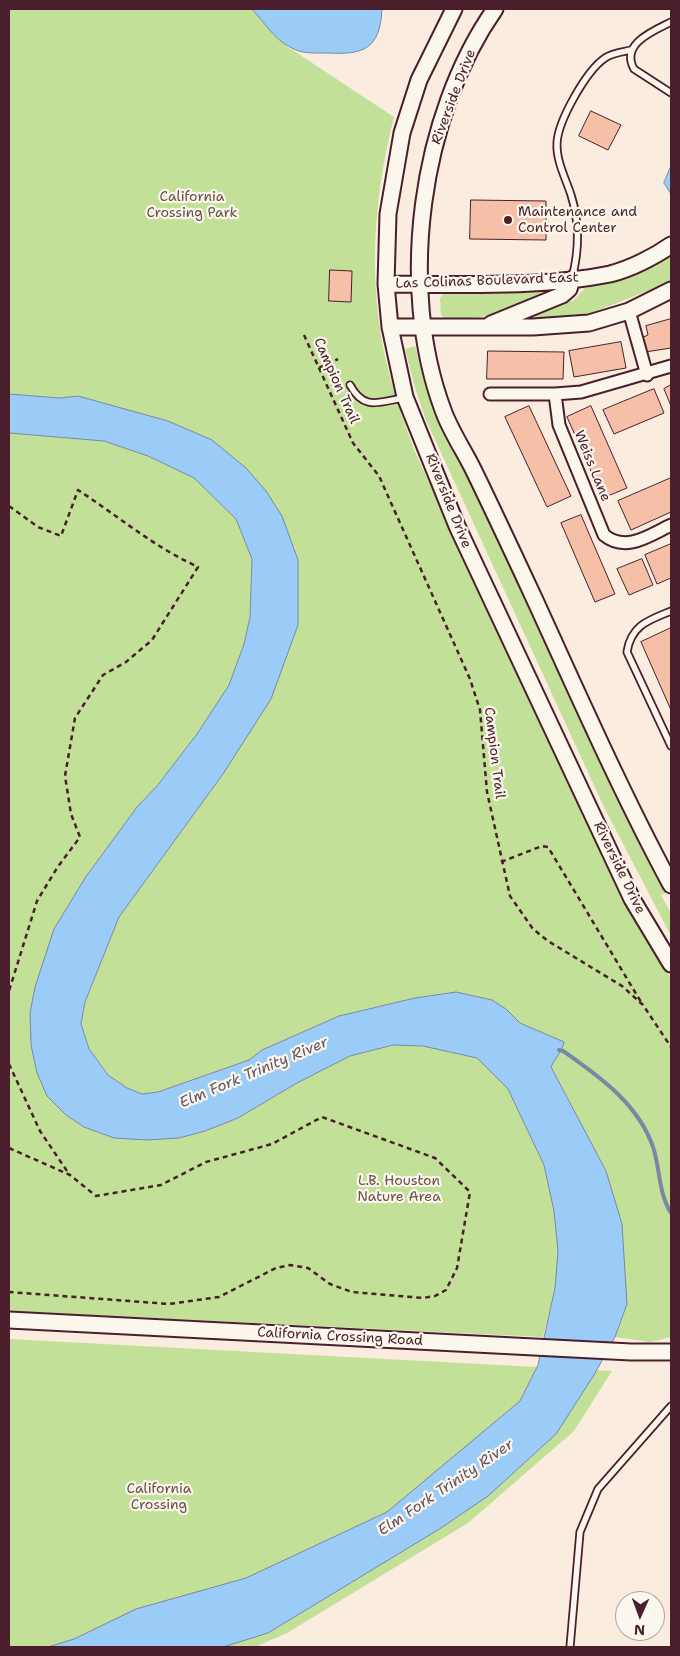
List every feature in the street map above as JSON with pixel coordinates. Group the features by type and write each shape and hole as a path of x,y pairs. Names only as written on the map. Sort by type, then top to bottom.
{"main road":[{"name":"Riverside Drive","path":"454,9 419,80 402,133 388,214 386,284 390,327 406,397 461,535 632,899 671,964"},
{"name":"Riverside Drive","path":"495,9 471,50 438,134 426,181 421,228 420,284 422,327 431,372 443,411 497,518 600,740 671,885"},
{"name":"Las Colinas Boulevard East","path":"386,284 572,279 611,273 659,254 671,245"},
{"path":"487,326 562,295 569,289 572,279"},
{"path":"390,327 566,326 606,319 629,311 671,290"},
{"name":"California Crossing Road","path":"9,1320 631,1352 671,1352"}],"street":[{"path":"629,311 647,375"},
{"path":"490,394 555,394 600,388 671,366"},
{"name":"Weiss Lane","path":"555,394 560,425 601,531 615,542 631,543 671,525"}],"lane":[{"path":"671,22 647,35 634,45 631,50 634,69 671,93"},
{"path":"572,279 578,248 575,210 558,155 557,144 560,128 595,67 610,56 631,50"},
{"path":"350,385 357,398 363,402 377,403 406,397"},
{"path":"671,610 643,623 629,639 627,652 671,746"},
{"path":"570,1647 580,1532 598,1490 671,1406"}],"path":[{"name":"Campion Trail","path":"304,335 353,443 378,476 470,679 480,710 487,792 510,896 533,929 548,941 609,977 643,1005 671,1047"},
{"path":"319,368 338,359"},
{"path":"9,506 38,527 61,536 78,490 115,514 168,553 198,567 152,640 126,662 102,676 75,718 65,776 71,814 80,836 57,868 37,901 9,991"},
{"path":"501,862 542,846 548,847 643,1005"},
{"path":"9,1064 40,1131 70,1175"},
{"path":"9,1148 70,1175 96,1196 160,1185 206,1162 272,1144 322,1117 435,1158 470,1192 457,1268 446,1290 435,1296 423,1298 352,1292 330,1284 308,1268 290,1265 276,1268 219,1297 170,1304 9,1292"}],"green space":[{"name":"California Crossing Park","path":"9,9 252,9 288,47 394,117 381,180 377,211 375,274 381,337 397,400 415,452 568,782 621,889 671,979 671,1337 650,1342 615,1337 627,1304 606,1171 551,1067 564,1043 520,1023 506,1009 492,1000 456,992 414,998 339,1016 262,1050 249,1060 158,1092 142,1094 127,1088 108,1075 89,1049 81,1024 85,1003 119,917 223,774 295,547 78,396 60,398 9,394"},
{"path":"671,255 671,280 663,285 578,318 523,319 524,316 574,300 585,288 645,269"},
{"path":"445,292 549,292 550,296 492,314 460,320 448,319 441,315 440,298"},
{"path":"415,346 437,418 487,515 666,893 661,895 671,913 671,936 604,807 426,420 405,349"},
{"name":"L.B. Houston Nature Area","path":"9,433 104,441 148,456 194,478 236,519 252,559 250,617 244,644 229,685 197,734 157,786 137,807 85,878 54,929 66,1115 84,1127 114,1138 179,1138 205,1131 238,1118 297,1083 350,1056 393,1045 423,1046 477,1058 508,1089 544,1165 554,1211 558,1251 555,1288 543,1337 9,1311"},
{"name":"California Crossing","path":"9,1339 612,1371 574,1431 468,1523 287,1633 255,1647 9,1647"}],"water":[{"path":"252,9 382,9 378,33 368,47 351,53 308,53 284,44"},
{"path":"671,166 671,194 664,183"},
{"name":"Elm Fork Trinity River","path":"9,394 60,398 78,396 168,421 212,440 246,468 266,491 282,516 298,560 298,625 271,699 223,774 119,917 85,1002 81,1024 89,1049 108,1075 127,1088 142,1094 158,1092 249,1060 262,1050 339,1016 415,998 456,992 492,1000 506,1009 520,1023 564,1042 551,1067 606,1171 622,1224 627,1304 615,1337 594,1375 556,1434 488,1496 441,1528 268,1633 223,1647 48,1647 74,1639 136,1609 246,1578 387,1512 520,1401 538,1365 555,1288 558,1251 554,1211 544,1165 508,1089 477,1058 423,1046 393,1045 350,1056 297,1083 238,1118 205,1131 179,1138 147,1140 114,1138 84,1127 66,1115 47,1096 37,1073 31,1045 30,1013 35,987 54,929 85,878 137,807 157,786 197,734 229,685 244,644 250,617 252,559 236,519 194,478 148,456 104,441 9,433"}],"building":[{"path":"591,111 621,125 608,150 579,136"},
{"name":"Maintenance and Control Center","path":"471,200 546,201 546,240 470,239"},
{"path":"330,270 352,271 351,302 329,301"},
{"path":"671,319 671,348 645,352 641,338 648,335 646,326"},
{"path":"621,342 626,368 574,377 569,351"},
{"path":"488,351 564,352 563,379 487,379"},
{"path":"671,385 671,406 664,389"},
{"path":"654,389 664,413 614,434 603,410"},
{"path":"529,406 571,496 547,507 505,417"},
{"path":"591,406 627,488 603,498 567,417"},
{"path":"671,478 671,512 631,530 618,501"},
{"path":"581,515 615,594 595,602 561,523"},
{"path":"671,544 671,578 657,584 645,555"},
{"path":"642,559 653,585 629,595 617,569"},
{"path":"671,628 671,710 641,642"}],"waterway":[{"path":"559,1050 591,1071 617,1093 639,1119 648,1134 654,1150 664,1198 671,1213"}],"place":[{"name":"Maintenance and Control Center","path":"508,220"}]}
